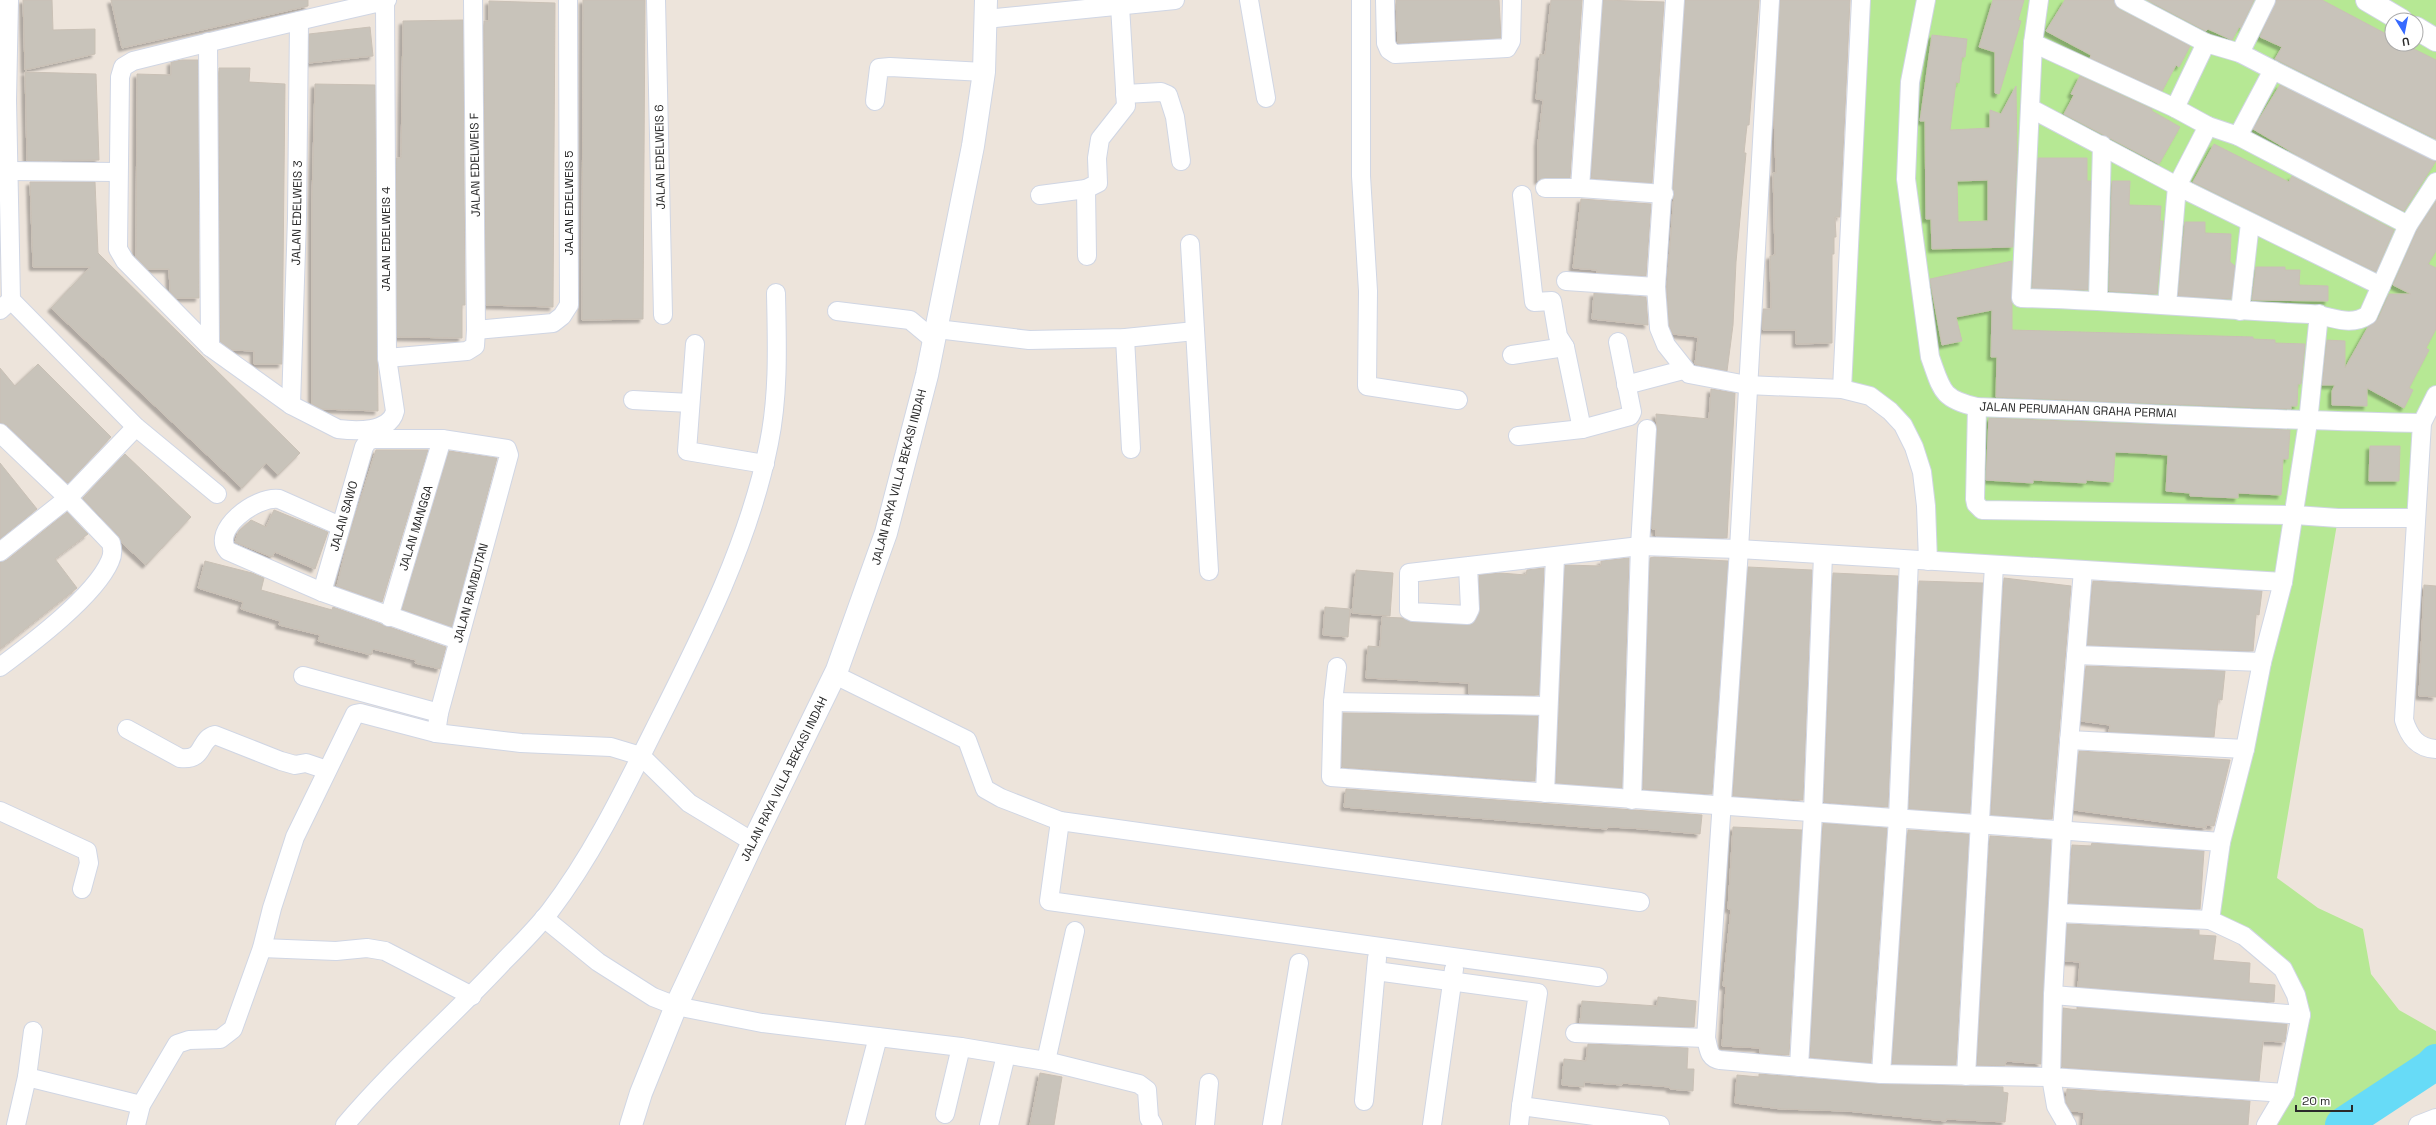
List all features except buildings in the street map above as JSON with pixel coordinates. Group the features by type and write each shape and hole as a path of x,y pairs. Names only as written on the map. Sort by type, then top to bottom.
{"main road":[{"path":"2367,0 2387,12"},
{"name":"JALAN RAYA VILLA BEKASI INDAH","path":"631,1125 641,1093 676,1006 753,842 835,675 886,532 936,335 974,146 984,72 986,9"},
{"path":"2424,33 2436,40"}],"street":[{"path":"9,0 3,100 8,172 6,305 136,427 217,494"},
{"path":"291,405 210,347 121,255 118,249 120,78 123,67 134,61 386,0"},
{"name":"JALAN EDELWEIS 4","path":"291,405 338,429 356,430 378,427 388,423 394,415 396,407 387,358 386,0"},
{"name":"JALAN EDELWEIS F","path":"387,358 467,351 475,346 473,0"},
{"name":"JALAN EDELWEIS 5","path":"476,330 553,323 562,316 569,304 568,0"},
{"name":"JALAN EDELWEIS 6","path":"656,0 663,315"},
{"path":"986,9 1120,6 1175,0"},
{"path":"1249,0 1266,98"},
{"path":"1361,0 1361,176 1368,291 1367,386 1458,400"},
{"path":"1385,0 1386,43 1389,50 1395,54 1507,48 1511,41 1512,0"},
{"path":"1580,188 1593,0"},
{"path":"1675,0 1664,194 1656,287 1658,328 1666,344 1684,370 1691,376 1747,385 1842,389 1870,396 1880,402 1903,425 1914,447 1922,472 1928,561"},
{"path":"1770,0 1747,385 1739,549 1706,1038 1710,1054 1714,1059 1882,1074 2051,1078 2286,1093"},
{"path":"1842,389 1861,0"},
{"name":"JALAN PERUMAHAN GRAHA PERMAI","path":"1926,0 1910,82 1906,179 1930,357 1944,392 1952,400 1977,407 2144,412 2308,422 2422,423"},
{"path":"2038,0 2033,43 2021,298 2098,300 2240,311 2319,314 2348,322 2368,316 2408,225 2436,182"},
{"path":"2124,0 2206,42 2240,53 2436,151"},
{"path":"2240,53 2266,0"},
{"path":"1040,195 1086,188 1098,183 1098,146 1105,130 1126,106 1120,6"},
{"name":"JALAN EDELWEIS 3","path":"291,405 297,218 299,21"},
{"path":"208,42 210,347"},
{"path":"2175,108 2206,42"},
{"path":"2033,43 2175,108 2208,126 2238,136 2408,225"},
{"path":"875,102 879,68 890,67 984,72"},
{"path":"2238,136 2273,70"},
{"path":"1125,94 1161,92 1168,95 1175,117 1180,161"},
{"path":"2030,108 2177,186 2381,286"},
{"path":"2167,305 2177,186 2208,126"},
{"path":"2098,300 2102,145"},
{"path":"8,172 118,172"},
{"path":"1086,188 1087,256"},
{"path":"1545,188 1580,188 1664,194"},
{"path":"1522,195 1534,302 1552,301 1558,336 1565,347 1582,429"},
{"path":"2240,311 2250,223"},
{"path":"1190,244 1209,571"},
{"path":"1566,281 1656,287"},
{"path":"346,1125 411,1055 472,996 544,918 570,883 641,756 699,641 739,545 760,488 778,393 776,293"},
{"path":"837,310 910,320 936,335 1029,340 1124,338 1195,332"},
{"path":"2210,920 2221,842 2246,748 2262,662 2284,581 2308,422 2319,314"},
{"path":"1124,338 1132,448"},
{"path":"1518,436 1582,429 1630,416 1632,412 1618,342"},
{"path":"695,344 687,451 765,464"},
{"path":"1512,355 1565,347"},
{"path":"1626,385 1684,370"},
{"path":"2436,395 2422,423 2404,720 2409,735 2418,745 2436,750"},
{"path":"633,400 690,403"},
{"path":"1977,407 1975,499 1976,504 1982,510 2338,518 2416,518"},
{"path":"0,552 68,498 136,427"},
{"path":"1632,800 1640,546 1647,429"},
{"path":"0,667 60,620 91,588 111,560 111,543 68,498 2,438"},
{"name":"JALAN SAWO","path":"322,592 364,447 368,441 374,439 442,440"},
{"name":"JALAN RAMBUTAN","path":"436,733 438,713 509,454 506,448 442,440"},
{"name":"JALAN MANGGA","path":"389,617 442,440"},
{"path":"340,526 279,499 270,498 255,503 235,517 223,539 228,551 322,592 389,617 458,640"},
{"path":"1468,566 1640,546 1739,549 2284,581"},
{"path":"1799,1067 1813,812 1824,555"},
{"path":"1545,793 1555,557"},
{"path":"1882,1074 1898,818 1909,560"},
{"path":"1966,1076 1994,565"},
{"path":"2067,1125 2056,1106 2051,1078 2053,995 2059,913 2062,830 2083,570"},
{"path":"2076,655 2262,662"},
{"path":"1337,667 1333,702 1331,777 2221,842"},
{"path":"835,675 967,740 985,789 1001,798 1060,821 1640,902"},
{"path":"303,676 438,713"},
{"path":"1333,702 1548,706"},
{"path":"136,1125 141,1105 177,1044 189,1040 220,1039 233,1029 262,948 272,908 295,837 352,717 356,713 436,733 522,743 611,746 641,756 689,803 753,842"},
{"path":"127,729 180,758 189,759 197,755 210,738 215,735 281,761 295,765 306,763 327,770"},
{"path":"2069,740 2246,748"},
{"path":"0,811 87,851 89,863 82,889"},
{"path":"1060,821 1049,901 1598,977"},
{"path":"2059,913 2210,920 2244,936 2283,969 2296,995 2301,1015 2286,1093 2266,1125"},
{"path":"544,918 598,962 653,997 676,1006 762,1023 961,1048 1046,1061 1143,1085 1149,1095 1149,1118 1153,1125"},
{"path":"1046,1061 1075,931"},
{"path":"1364,1101 1378,946"},
{"path":"262,948 336,951 376,949 385,951 472,996"},
{"path":"1432,1125 1456,957"},
{"path":"1272,1125 1299,962"},
{"path":"1376,970 1538,994 1519,1125"},
{"path":"2053,995 2301,1015"},
{"path":"16,1125 27,1078 33,1031"},
{"path":"1575,1033 1706,1038"},
{"path":"855,1125 878,1037"},
{"path":"945,1114 961,1048"},
{"path":"989,1125 1006,1055"},
{"path":"27,1078 141,1105"},
{"path":"1205,1125 1209,1083"},
{"path":"1522,1106 1590,1120 1660,1125"},
{"path":"2418,1125 2436,1118"}],"green space":[{"path":"1861,0 2436,0 2436,395 2422,423 2416,518 2338,518 2277,878 2318,908 2363,929 2371,974 2399,1010 2436,1031 2436,1061 2430,1067 2342,1125 2266,1125 2296,1046 2291,983 2210,920 2283,582 1928,561 1926,506 1903,425 1842,389"}],"waterway":[{"path":"2342,1125 2430,1067 2436,1061"}]}
